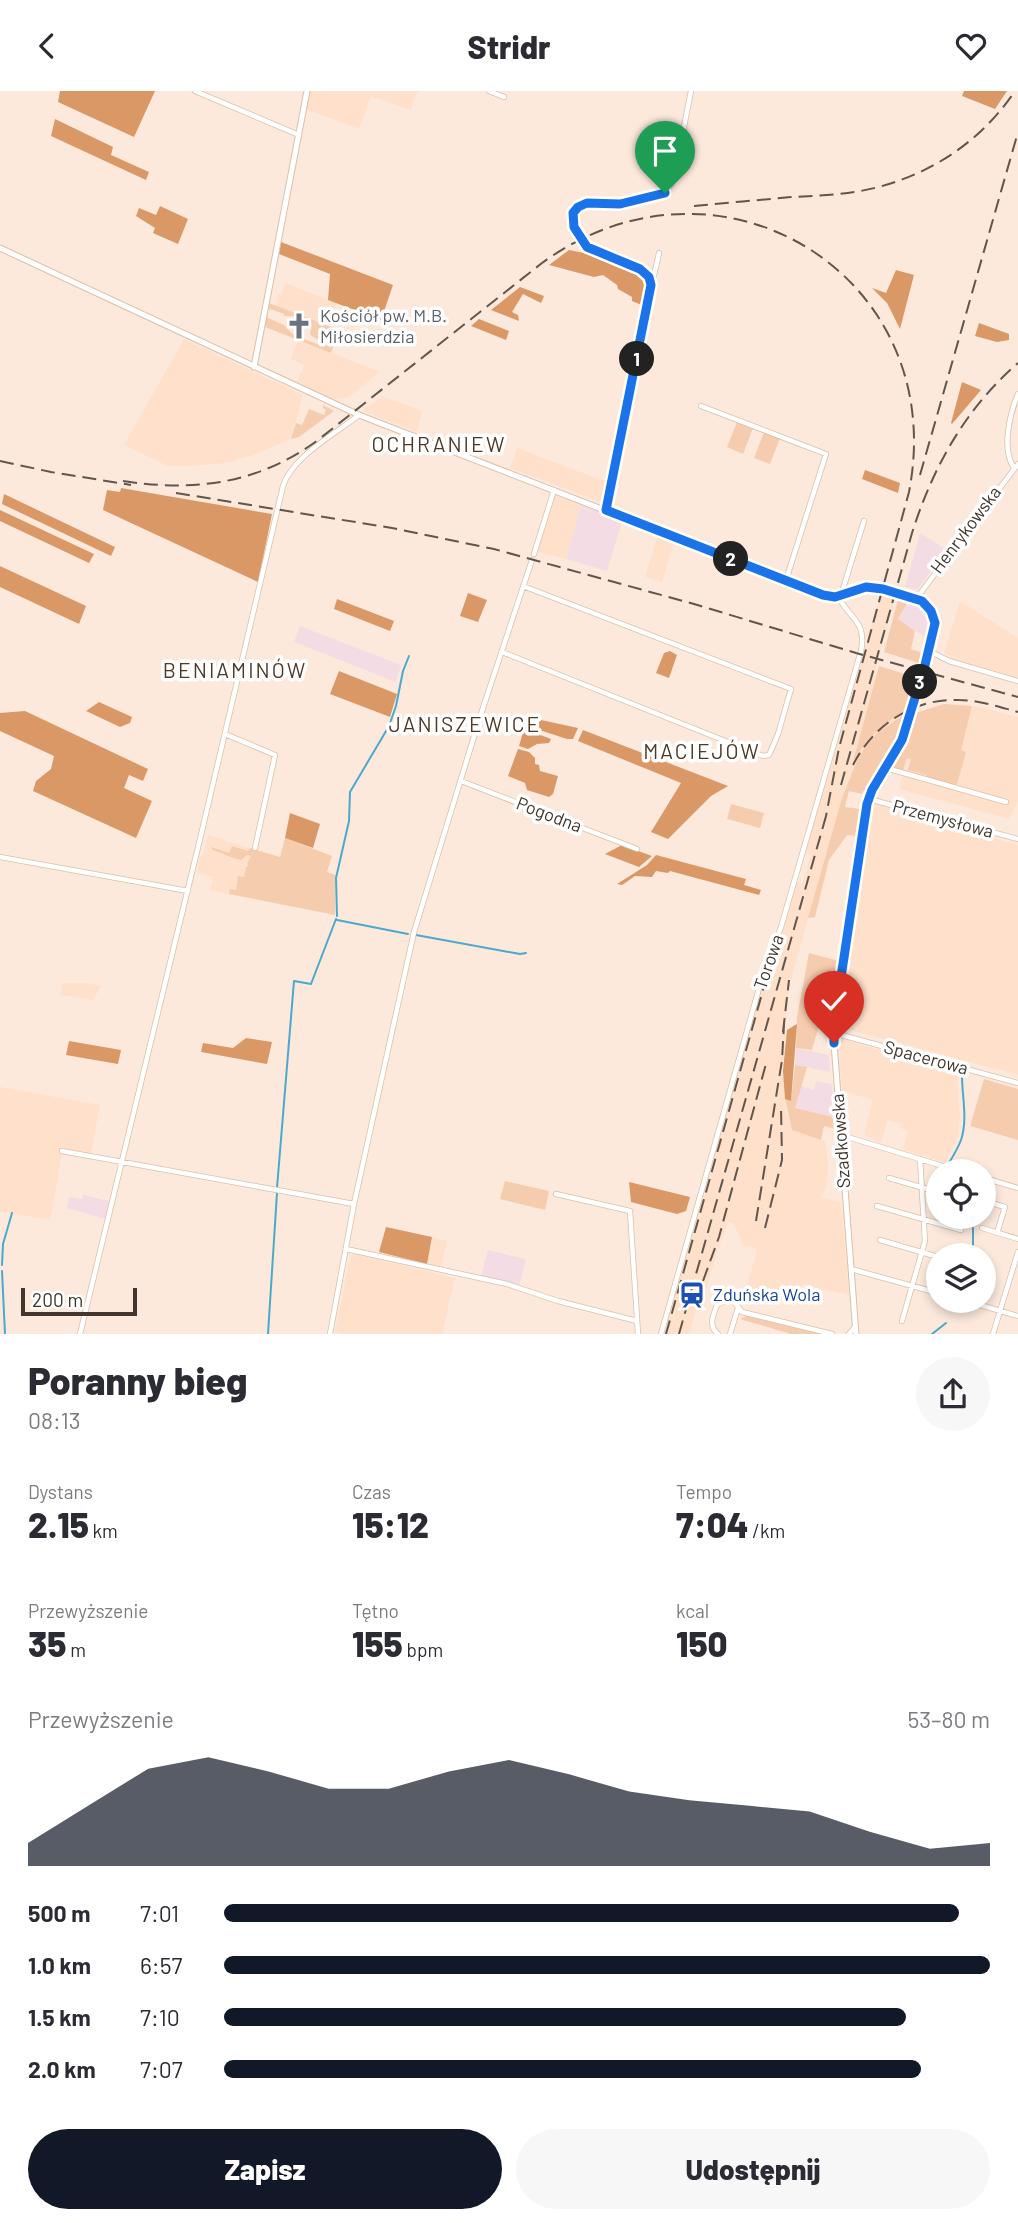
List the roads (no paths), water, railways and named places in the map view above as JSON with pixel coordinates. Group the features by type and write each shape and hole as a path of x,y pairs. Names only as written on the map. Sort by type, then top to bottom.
{"street":[{"path":"195,91 299,135"},
{"path":"254,367 307,91"},
{"path":"489,91 504,96"},
{"path":"650,280 640,269 587,247 574,227 573,213 587,203 620,204 659,196 668,190 674,178 691,91"},
{"path":"0,248 359,415 786,580 836,596 874,587 916,599"},
{"path":"606,510 650,296 650,280 655,272 659,253"},
{"path":"1017,467 1008,453 1009,424 1018,394"},
{"path":"701,406 826,454 786,580"},
{"path":"80,1334 285,478 300,460 359,415"},
{"name":"Henrykowska","path":"916,599 1017,467"},
{"path":"534,554 554,489"},
{"path":"836,596 864,521"},
{"path":"330,1334 354,1204 414,932 532,561"},
{"path":"502,652 763,756 769,755 778,734 791,689 523,586"},
{"name":"Torowa","path":"662,1334 756,998 780,927 861,651 862,629 836,596"},
{"name":"Szadkowska","path":"856,1334 834,1033 869,799 902,740 935,628 934,618 927,606 916,599"},
{"path":"929,651 949,661 1018,681"},
{"path":"225,734 275,755 255,848"},
{"path":"886,768 1006,802"},
{"name":"Pogodna","path":"461,781 637,849"},
{"name":"Przemysłowa","path":"869,799 1018,839"},
{"path":"0,857 188,891"},
{"name":"Spacerowa","path":"834,1033 1018,1083"},
{"path":"841,1135 926,1161"},
{"path":"62,1151 354,1204"},
{"path":"902,1321 925,1241 920,1159"},
{"path":"889,1178 926,1189"},
{"path":"996,1182 1018,1188"},
{"path":"556,1194 630,1211 638,1334"},
{"path":"996,1204 1005,1207 997,1233"},
{"path":"877,1206 961,1230"},
{"path":"985,1229 1018,1239"},
{"path":"880,1240 926,1253"},
{"path":"346,1249 507,1284 558,1301 638,1321"},
{"path":"993,1334 1018,1252"},
{"path":"851,1269 926,1289"},
{"path":"1011,1274 1018,1276"},
{"path":"718,1334 712,1324 718,1305 730,1300 743,1312 832,1334"},
{"path":"730,1334 738,1308"},
{"path":"996,1310 1018,1316"},
{"path":"849,1334 856,1326"}],"waterway":[{"path":"337,916 336,878 349,821 350,792 389,726 409,656"},
{"path":"277,1188 294,981 311,984 336,919"},
{"path":"337,920 408,934"},
{"path":"416,935 526,953"},
{"path":"951,1159 963,1132 962,1076"},
{"path":"268,1334 277,1193"},
{"path":"2,1265 3,1244 12,1213"},
{"path":"973,1229 973,1243"},
{"path":"2,1271 5,1334"},
{"path":"932,1334 946,1323"}],"railway":[{"path":"694,206 847,193 903,179 925,170 966,144 1000,111 1015,91"},
{"path":"920,475 1018,132"},
{"path":"123,481 201,484 225,481 272,467 318,440 542,263 611,227 680,214 747,222 808,248 858,291 894,347 913,415 909,492 839,748 826,816"},
{"path":"841,785 912,533 930,485 953,440 967,420 982,400 1018,363"},
{"path":"0,461 131,485"},
{"path":"176,493 392,528 494,549 1018,697"},
{"path":"853,765 861,751 883,726 911,709 926,704 966,700 1018,712"},
{"path":"679,1334 828,809"},
{"path":"666,1334 765,983 778,950"},
{"path":"783,1032 789,980"},
{"path":"756,1221 782,1060 784,1024"},
{"path":"703,1281 719,1237 767,1060"},
{"path":"765,1228 782,1160 781,1107"}],"place":[{"name":"Kościół pw. M.B. Miłosierdzia","path":"299,326"},
{"name":"Zduńska Wola","path":"692,1295"}],"district":[{"name":"OCHRANIEW","path":"439,445"},
{"name":"BENIAMINÓW","path":"235,671"},
{"name":"JANISZEWICE","path":"465,725"},
{"name":"MACIEJÓW","path":"702,752"}]}
